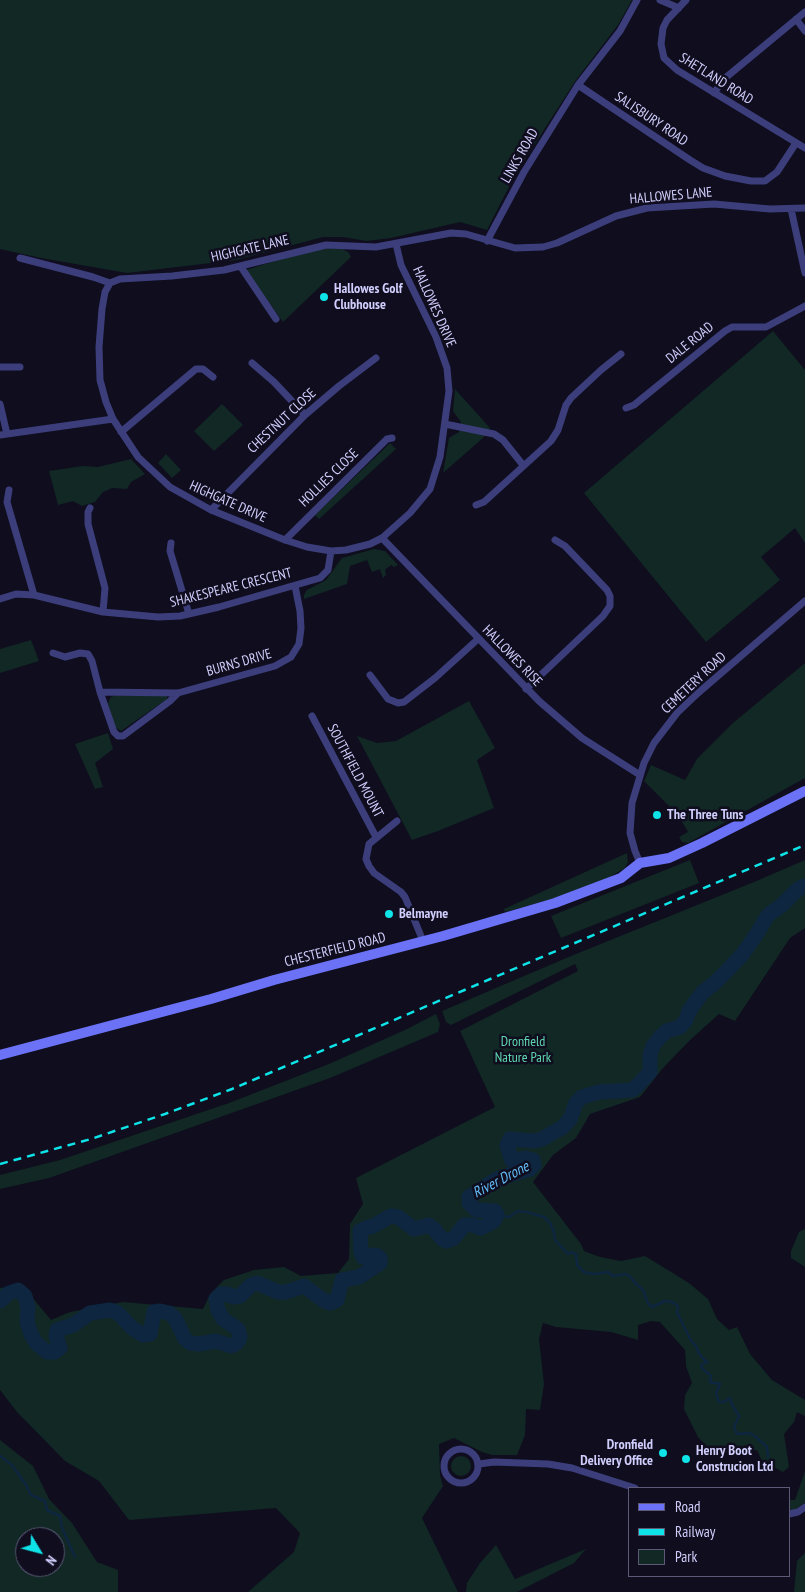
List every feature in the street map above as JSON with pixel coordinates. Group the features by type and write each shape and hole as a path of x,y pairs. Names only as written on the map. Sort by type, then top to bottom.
{"main road":[{"name":"CHESTERFIELD ROAD","path":"0,1055 423,941 562,901 622,878 640,863 669,858 724,834 805,791"}],"street":[{"path":"578,84 620,31 637,0"},
{"path":"660,0 678,8"},
{"name":"SHETLAND ROAD","path":"686,0 666,20 663,28 660,44 662,53 668,63 805,148"},
{"path":"714,93 724,79 805,12"},
{"path":"796,19 805,31"},
{"name":"SALISBURY ROAD","path":"578,84 690,160 703,168 725,176 751,181 765,181 776,172 796,143"},
{"name":"LINKS ROAD","path":"487,241 524,172 578,84"},
{"name":"HALLOWES LANE","path":"487,241 515,248 543,247 557,243 616,216 648,208 714,204 761,208 805,208"},
{"path":"791,209 805,273"},
{"name":"HIGHGATE LANE","path":"110,283 120,279 172,276 241,267 312,247 326,245 376,247 457,233 487,241"},
{"name":"HALLOWES DRIVE","path":"382,538 410,513 430,489 437,469 449,391 444,360 436,337 404,270 396,244"},
{"path":"20,258 93,276 110,283"},
{"path":"241,267 276,319"},
{"name":"HIGHGATE DRIVE","path":"110,283 105,292 102,309 99,347 102,389 113,419 121,432 138,457 163,482 185,497 211,510 307,548 331,551 346,550 360,548 382,538"},
{"name":"DALE ROAD","path":"626,408 634,405 732,327 766,328 805,306"},
{"path":"476,505 484,502 556,435 566,405 577,390 621,354"},
{"name":"CHESTNUT CLOSE","path":"211,510 305,416 339,386 376,358"},
{"path":"252,363 274,382 305,416"},
{"path":"0,367 20,367"},
{"path":"121,432 196,370 203,369 213,377"},
{"path":"0,404 4,435 113,419"},
{"path":"445,424 494,434 503,440 523,465"},
{"name":"HOLLIES CLOSE","path":"285,540 387,439 392,438"},
{"path":"9,490 6,502 34,595"},
{"path":"90,508 88,524 105,588 103,612"},
{"name":"HALLOWES RISE","path":"382,538 526,689 582,738 640,775"},
{"path":"526,689 610,606 610,596 607,590 565,546 555,540"},
{"path":"171,544 170,551 190,614"},
{"name":"SHAKESPEARE CRESCENT","path":"0,599 16,594 34,595 103,612 166,617 190,614 320,578 330,564 331,551"},
{"name":"BURNS DRIVE","path":"100,692 178,693 275,666 291,657 299,644 301,628 300,611 294,586"},
{"name":"CEMETERY ROAD","path":"640,863 632,842 630,824 632,803 640,775 654,743 677,713 805,601"},
{"path":"370,675 388,699 398,703 404,702 435,678 478,639"},
{"name":"BURNS DRIVE","path":"53,653 65,657 80,653 88,654 92,661 100,692 114,732 118,736 122,736 178,693"},
{"name":"SOUTHFIELD MOUNT","path":"312,716 376,837"},
{"path":"396,821 369,844 366,851 366,859 374,872 401,892 423,941"},
{"path":"458,1449 470,1451 478,1464 475,1476 461,1484 450,1480 444,1465 448,1454 458,1449"},
{"path":"478,1464 494,1462 548,1464 572,1468 632,1487"},
{"path":"790,1514 798,1512 805,1507"}],"green space":[{"path":"0,0 632,0 618,25 576,80 515,175 487,230 460,222 391,238 366,241 343,237 323,237 236,260 127,273 0,249"},
{"path":"322,248 343,249 351,257 283,322 246,270"},
{"path":"773,331 805,370 805,543 795,528 761,557 780,580 706,642 584,493"},
{"path":"455,389 490,428 484,437 443,473 449,438 459,432 461,422 453,411"},
{"path":"222,404 243,425 214,451 194,431"},
{"path":"390,443 396,449 319,519 315,515"},
{"path":"166,454 181,470 172,478 158,463"},
{"path":"131,459 145,474 131,482 127,489 112,488 103,492 95,502 82,506 73,501 58,505 49,471 83,466 98,467"},
{"path":"374,549 385,551 398,565 394,567 391,565 385,570 386,575 383,578 380,569 372,572 367,560 350,566 347,584 304,599 307,590 326,580 342,558"},
{"path":"31,640 39,661 0,673 0,649"},
{"path":"805,663 805,778 688,843 682,842 679,837 688,832 678,815 644,781 651,765 685,780 697,759 733,723"},
{"path":"116,695 167,696 167,699 121,731 115,727 108,703 111,697"},
{"path":"469,701 495,748 477,760 494,808 412,840 357,736 377,743 396,741"},
{"path":"108,733 113,749 95,763 103,787 95,789 75,744"},
{"path":"627,853 628,862 625,868 601,882 552,899 505,912 504,909"},
{"path":"690,860 699,883 561,938 551,916"},
{"name":"Dronfield Nature Park","path":"805,860 805,928 790,938 735,1021 719,1014 663,1068 640,1097 590,1114 576,1138 553,1155 533,1182 581,1244 584,1251 600,1257 621,1261 645,1256 689,1283 708,1299 717,1319 729,1330 737,1327 750,1354 772,1380 805,1400 805,1416 797,1412 794,1422 784,1434 789,1467 783,1472 762,1461 757,1450 741,1451 732,1456 708,1448 698,1437 684,1409 685,1395 692,1383 686,1366 685,1350 660,1322 651,1321 638,1325 638,1340 611,1332 556,1327 543,1323 539,1339 544,1384 540,1410 526,1409 525,1435 517,1455 492,1455 454,1438 439,1444 440,1476 443,1486 422,1518 458,1592 248,1592 294,1552 300,1533 276,1508 129,1520 99,1481 65,1461 17,1412 0,1390 0,1288 22,1285 51,1320 70,1312 123,1302 203,1309 210,1294 224,1280 254,1270 284,1267 301,1276 338,1273 349,1259 350,1224 363,1204 356,1178 495,1107 460,1031 578,971 575,964 451,1025 446,1022 442,1011"},
{"path":"436,1014 440,1024 438,1032 330,1078 49,1178 0,1189 0,1175 60,1160 229,1103 329,1064"},
{"path":"805,1229 805,1267 791,1258 791,1251 799,1232"},
{"path":"0,1440 33,1466 49,1499 72,1523 97,1562 118,1570 118,1592 0,1592"},
{"path":"461,1456 468,1459 471,1466 468,1473 461,1476 454,1473 451,1466 454,1459"},
{"path":"805,1471 805,1502 794,1511 790,1511 790,1500 795,1500"},
{"path":"496,1545 515,1579 586,1549 574,1563 517,1592 466,1592 467,1583 480,1563"},
{"path":"805,1553 805,1592 794,1592 797,1561"}],"waterway":[{"name":"River Drone","path":"0,1301 9,1293 18,1290 25,1296 28,1307 27,1322 31,1334 36,1343 47,1352 55,1352 60,1348 56,1336 57,1330 73,1325 90,1313 110,1310 118,1313 132,1328 143,1335 150,1334 154,1312 160,1311 169,1313 175,1318 185,1339 190,1343 199,1344 216,1341 231,1346 237,1343 240,1337 238,1329 223,1319 218,1310 216,1299 221,1294 234,1297 240,1296 251,1285 257,1283 278,1292 286,1292 304,1286 330,1303 337,1300 342,1280 359,1277 380,1263 380,1258 376,1255 363,1257 361,1253 360,1231 366,1228 391,1216 398,1217 414,1229 429,1225 442,1239 447,1241 454,1238 464,1225 473,1225 481,1228 494,1221 497,1215 495,1211 476,1210 469,1203 469,1197 497,1179 530,1169 534,1165 533,1160 525,1158 512,1161 507,1145 510,1139 534,1141 542,1139 563,1127 570,1119 576,1103 582,1097 599,1092 632,1090 638,1085 650,1072 650,1055 653,1046 660,1037 667,1031 680,1027 702,993 716,982 742,955 768,915 782,905 798,889 805,886"},
{"path":"497,1215 509,1217 518,1211 544,1217 550,1223 555,1240 568,1254 572,1252 576,1254 577,1265 584,1272 593,1274 608,1272 613,1276 626,1274 643,1290 648,1303 652,1307 665,1301 672,1302 678,1306 677,1312 690,1339 696,1346 699,1354 707,1362 701,1365 703,1369 711,1376 710,1382 720,1384 716,1393 719,1402 724,1402 730,1398 739,1416 734,1427 737,1434 749,1433 755,1436 767,1447 768,1457"},
{"path":"0,1456 12,1465 31,1495 45,1501 47,1510 60,1516 62,1528 75,1557"}],"railway":[{"path":"0,1164 91,1139 232,1089 805,845"}],"place":[{"name":"Hallowes Golf Clubhouse","path":"324,297"},
{"name":"The Three Tuns","path":"657,815"},
{"name":"Belmayne","path":"389,914"},
{"name":"Dronfield Delivery Office","path":"663,1453"},
{"name":"Henry Boot Construcion Ltd","path":"686,1459"}]}
